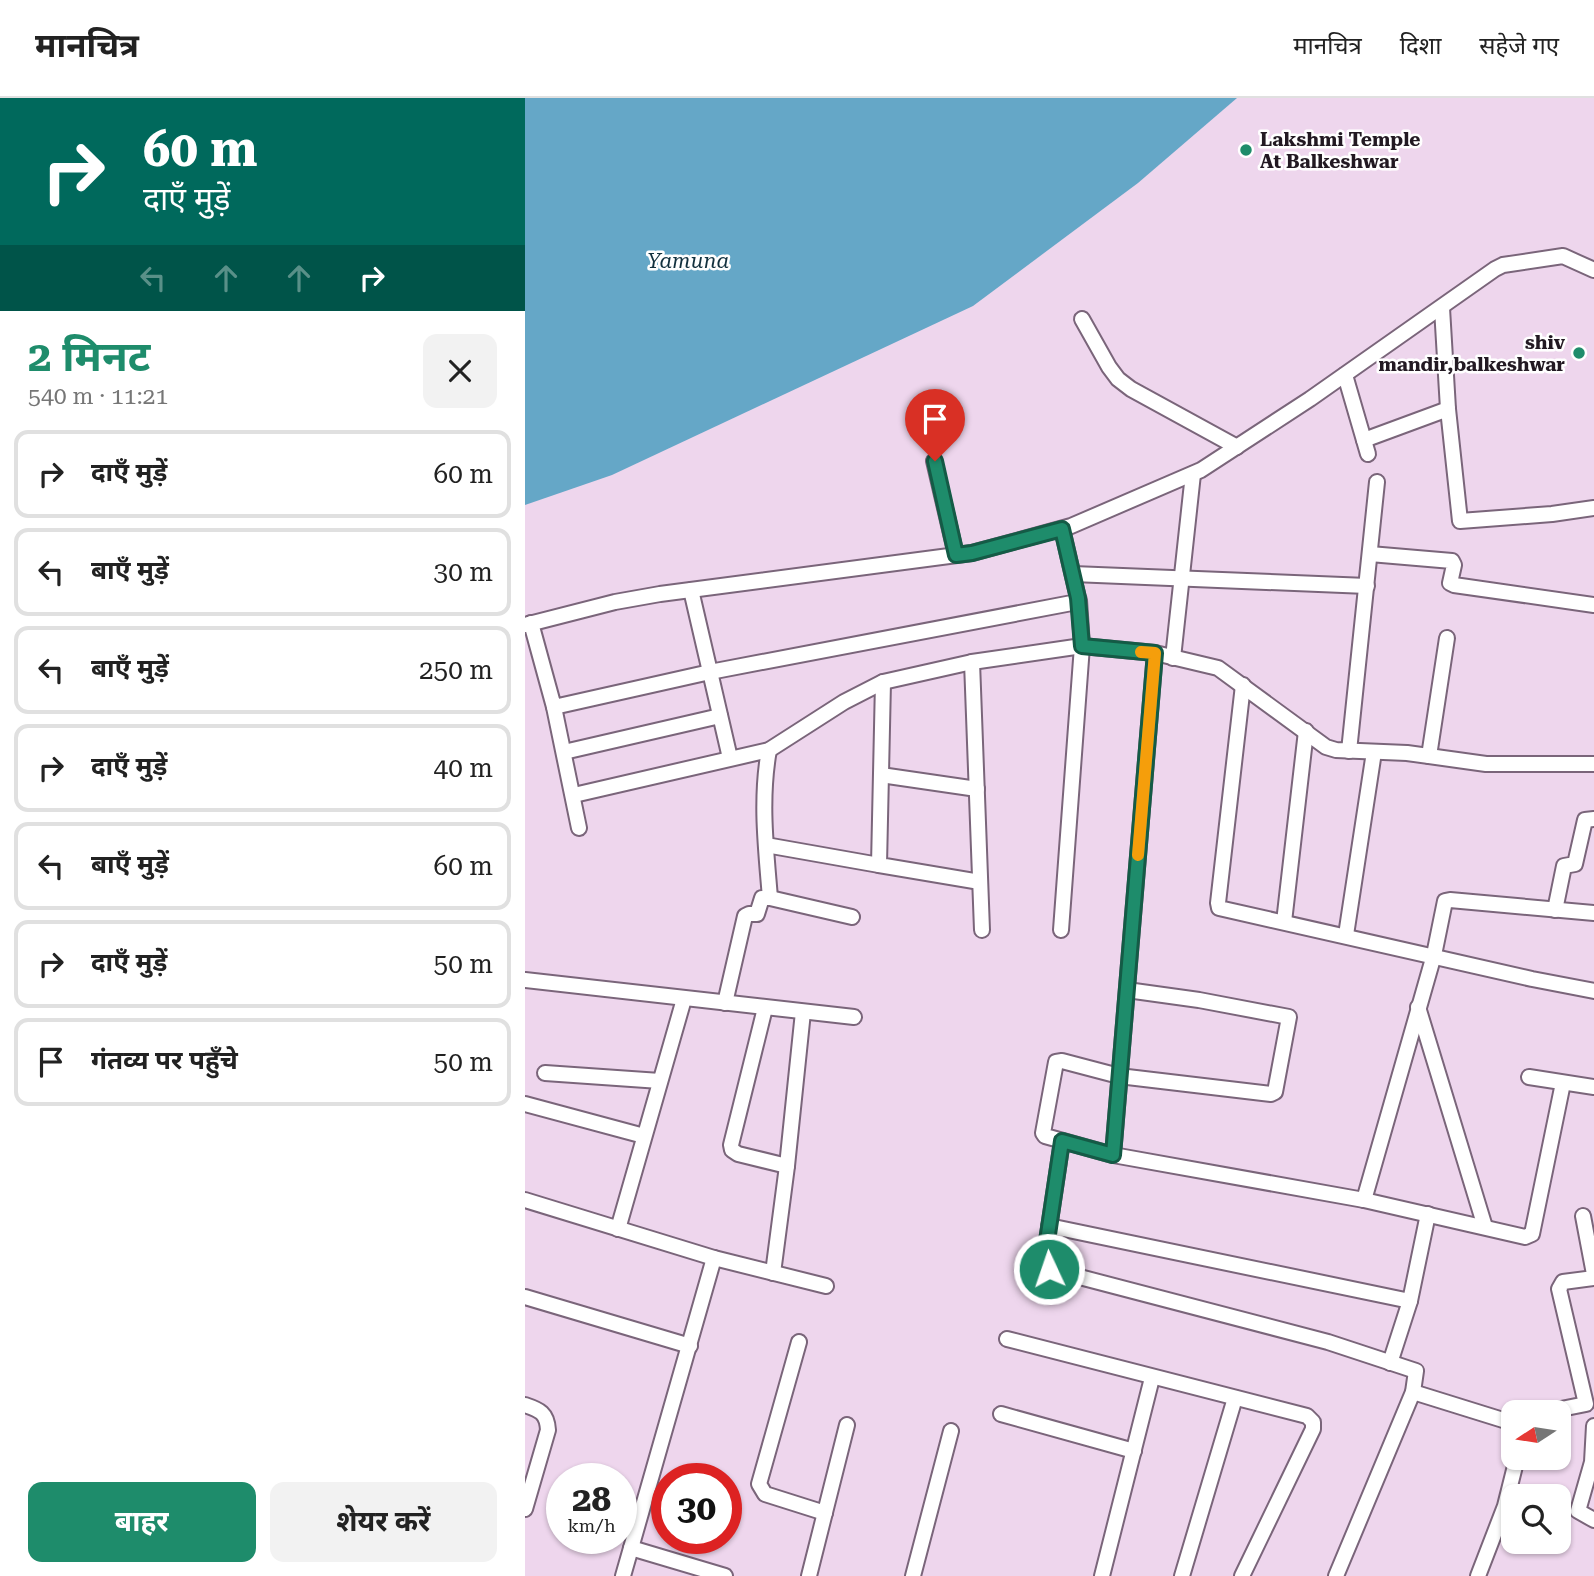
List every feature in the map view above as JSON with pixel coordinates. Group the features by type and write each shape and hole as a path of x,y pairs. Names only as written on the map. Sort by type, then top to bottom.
{"street":[{"path":"579,828 554,707 528,624 615,602 972,553 1062,529 1193,474 1345,375 1503,265 1563,256 1594,270"},
{"path":"1442,308 1448,409 1460,521 1594,508"},
{"path":"1082,319 1118,379 1131,389 1237,447"},
{"path":"1345,375 1366,447 1448,409"},
{"path":"935,461 956,555"},
{"path":"1173,657 1193,474"},
{"path":"1349,751 1377,482"},
{"path":"1061,930 1082,646 1079,600 1062,529"},
{"path":"1370,554 1452,561 1454,565 1450,583 1454,585 1594,605"},
{"path":"1073,574 1367,586"},
{"path":"691,590 730,758"},
{"path":"554,707 710,672 1079,600"},
{"path":"1429,756 1447,638"},
{"path":"574,795 769,750 844,702 883,682 972,662 1082,646 1155,653 1218,668 1326,747 1486,764 1594,764"},
{"path":"1113,1155 1155,653"},
{"path":"972,662 982,930"},
{"path":"879,865 883,682"},
{"path":"1243,685 1218,904 1223,910 1594,991"},
{"path":"564,752 720,716"},
{"path":"1284,922 1306,731"},
{"path":"769,750 763,790 770,898"},
{"path":"1346,935 1374,752"},
{"path":"881,775 977,789"},
{"path":"1555,910 1564,866 1574,864 1584,820 1594,819"},
{"path":"766,845 980,882"},
{"path":"725,1003 745,916 757,914 762,898 852,917"},
{"path":"1364,1200 1434,955 1445,901 1594,913"},
{"path":"525,980 854,1017"},
{"path":"1126,990 1288,1016 1290,1018 1274,1093 1119,1076 1062,1061 1056,1062 1043,1133 1045,1136 1113,1155 1364,1200 1525,1237 1532,1234 1563,1083"},
{"path":"618,1229 684,999"},
{"path":"1418,1007 1485,1227"},
{"path":"765,1008 731,1145 732,1150 738,1154 787,1166"},
{"path":"773,1273 803,1012"},
{"path":"545,1073 660,1081"},
{"path":"1529,1077 1594,1087"},
{"path":"525,1104 644,1136"},
{"path":"1062,1141 1044,1261 1049,1269 1328,1342 1416,1371 1413,1392 1336,1576"},
{"path":"525,1200 714,1258 826,1286"},
{"path":"1390,1363 1410,1301 1428,1214"},
{"path":"1571,1407 1590,1404 1559,1289 1563,1282 1594,1276 1583,1216"},
{"path":"1049,1226 1410,1301"},
{"path":"637,1527 714,1258"},
{"path":"525,1297 690,1346"},
{"path":"1007,1339 1307,1416 1313,1422 1313,1429 1242,1576"},
{"path":"799,1342 759,1484 765,1494 825,1513"},
{"path":"1102,1576 1152,1378"},
{"path":"1413,1392 1501,1419"},
{"path":"1182,1576 1235,1398"},
{"path":"525,1405 544,1413 548,1430 531,1468 525,1509"},
{"path":"1001,1414 1134,1451"},
{"path":"809,1576 847,1425"},
{"path":"1594,1426 1593,1463 1578,1511 1594,1520"},
{"path":"913,1576 951,1431"},
{"path":"1478,1576 1505,1506 1514,1470"},
{"path":"637,1550 720,1575"},
{"path":"623,1576 629,1554"}],"water":[{"name":"Yamuna","path":"525,98 1237,98 1138,183 973,306 612,475 525,505"}],"slow traffic":[{"path":"1138,855 1155,653 1141,652"}],"place":[{"name":"Lakshmi Temple At Balkeshwar","path":"1246,150"},
{"name":"shiv mandir,balkeshwar","path":"1579,353"}],"route":[{"path":"935,461 956,555 1062,529 1078,598 1082,646 1155,653 1113,1155 1062,1141 1044,1261 1049,1269"}]}
